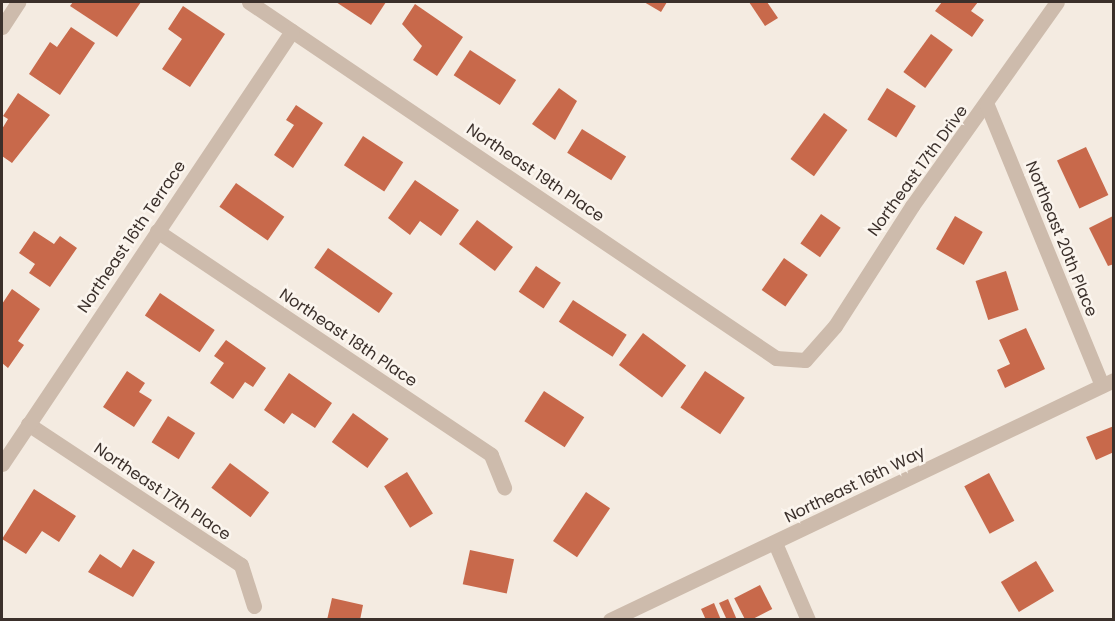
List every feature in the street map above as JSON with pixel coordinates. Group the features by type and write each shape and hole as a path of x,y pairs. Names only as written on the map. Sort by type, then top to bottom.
{"street":[{"path":"2,27 18,2"},
{"name":"Northeast 19th Place","path":"249,2 776,358 805,360"},
{"name":"Northeast 17th Drive","path":"805,360 835,326 912,206 987,105 1057,2"},
{"name":"Northeast 16th Terrace","path":"2,464 292,31"},
{"name":"Northeast 20th Place","path":"987,105 1108,382"},
{"name":"Northeast 18th Place","path":"157,231 491,455 504,487"},
{"name":"Northeast 16th Way","path":"610,620 1108,382"},
{"name":"Northeast 17th Place","path":"28,424 241,566 254,606"},
{"path":"775,543 808,620"}],"building":[{"path":"73,2 141,2 117,37 70,6"},
{"path":"336,2 386,2 371,25"},
{"path":"644,2 667,2 661,12"},
{"path":"749,2 767,2 778,18 765,26"},
{"path":"942,2 978,2 971,11 984,20 972,37 935,11"},
{"path":"415,4 463,37 437,76 413,60 422,46 402,24"},
{"path":"183,6 225,34 190,87 162,69 182,39 168,29"},
{"path":"71,27 95,43 60,95 29,74 50,42 57,47"},
{"path":"931,34 953,50 925,88 903,72"},
{"path":"470,50 516,80 500,105 454,75"},
{"path":"559,88 577,101 555,140 532,124"},
{"path":"887,88 916,106 896,137 867,119"},
{"path":"18,93 50,115 12,163 2,156 2,129 8,119 3,116"},
{"path":"296,105 323,123 293,168 274,155 294,125 286,120"},
{"path":"824,113 847,130 814,176 790,159"},
{"path":"582,129 626,157 611,180 567,153"},
{"path":"363,136 403,162 384,191 344,165"},
{"path":"1086,147 1108,195 1079,209 1057,161"},
{"path":"415,180 459,210 441,236 420,221 410,235 388,218"},
{"path":"236,183 284,217 268,241 219,207"},
{"path":"821,214 841,228 820,257 800,243"},
{"path":"955,216 983,232 964,265 936,249"},
{"path":"1113,216 1114,264 1108,266 1089,228"},
{"path":"477,220 513,247 495,271 459,244"},
{"path":"34,231 54,244 60,236 77,248 50,287 29,273 35,264 19,253"},
{"path":"328,248 393,293 379,313 314,268"},
{"path":"784,258 808,275 785,307 762,290"},
{"path":"536,266 561,283 544,308 519,292"},
{"path":"1006,271 1019,310 988,320 976,281"},
{"path":"12,289 40,309 18,341 24,345 8,368 2,363 2,304"},
{"path":"160,293 215,330 200,352 145,315"},
{"path":"573,300 627,335 613,357 559,322"},
{"path":"1026,328 1045,369 1005,388 997,370 1010,364 999,340"},
{"path":"643,333 686,365 662,397 619,365"},
{"path":"226,340 266,368 253,387 245,382 233,399 210,383 224,363 214,356"},
{"path":"127,371 145,383 139,392 152,400 134,427 103,407"},
{"path":"705,371 745,398 720,434 680,407"},
{"path":"289,373 332,403 315,428 292,413 284,424 264,410"},
{"path":"544,391 584,417 565,447 524,421"},
{"path":"353,413 389,439 367,468 332,442"},
{"path":"168,416 195,433 179,459 152,442"},
{"path":"1114,426 1114,452 1096,460 1086,437"},
{"path":"230,463 269,492 250,517 211,488"},
{"path":"407,472 433,514 410,528 384,486"},
{"path":"989,473 1014,521 990,534 964,486"},
{"path":"34,489 76,516 59,542 42,531 26,554 2,539"},
{"path":"586,492 610,508 577,557 553,541"},
{"path":"133,549 155,562 133,597 88,572 100,554 121,568"},
{"path":"470,550 514,559 507,594 463,584"},
{"path":"1036,561 1054,591 1019,612 1001,582"},
{"path":"760,585 772,609 751,620 745,620 734,598"},
{"path":"332,598 363,605 360,620 327,620"},
{"path":"728,599 737,620 727,620 719,603"},
{"path":"714,603 721,620 706,620 701,609"}]}
